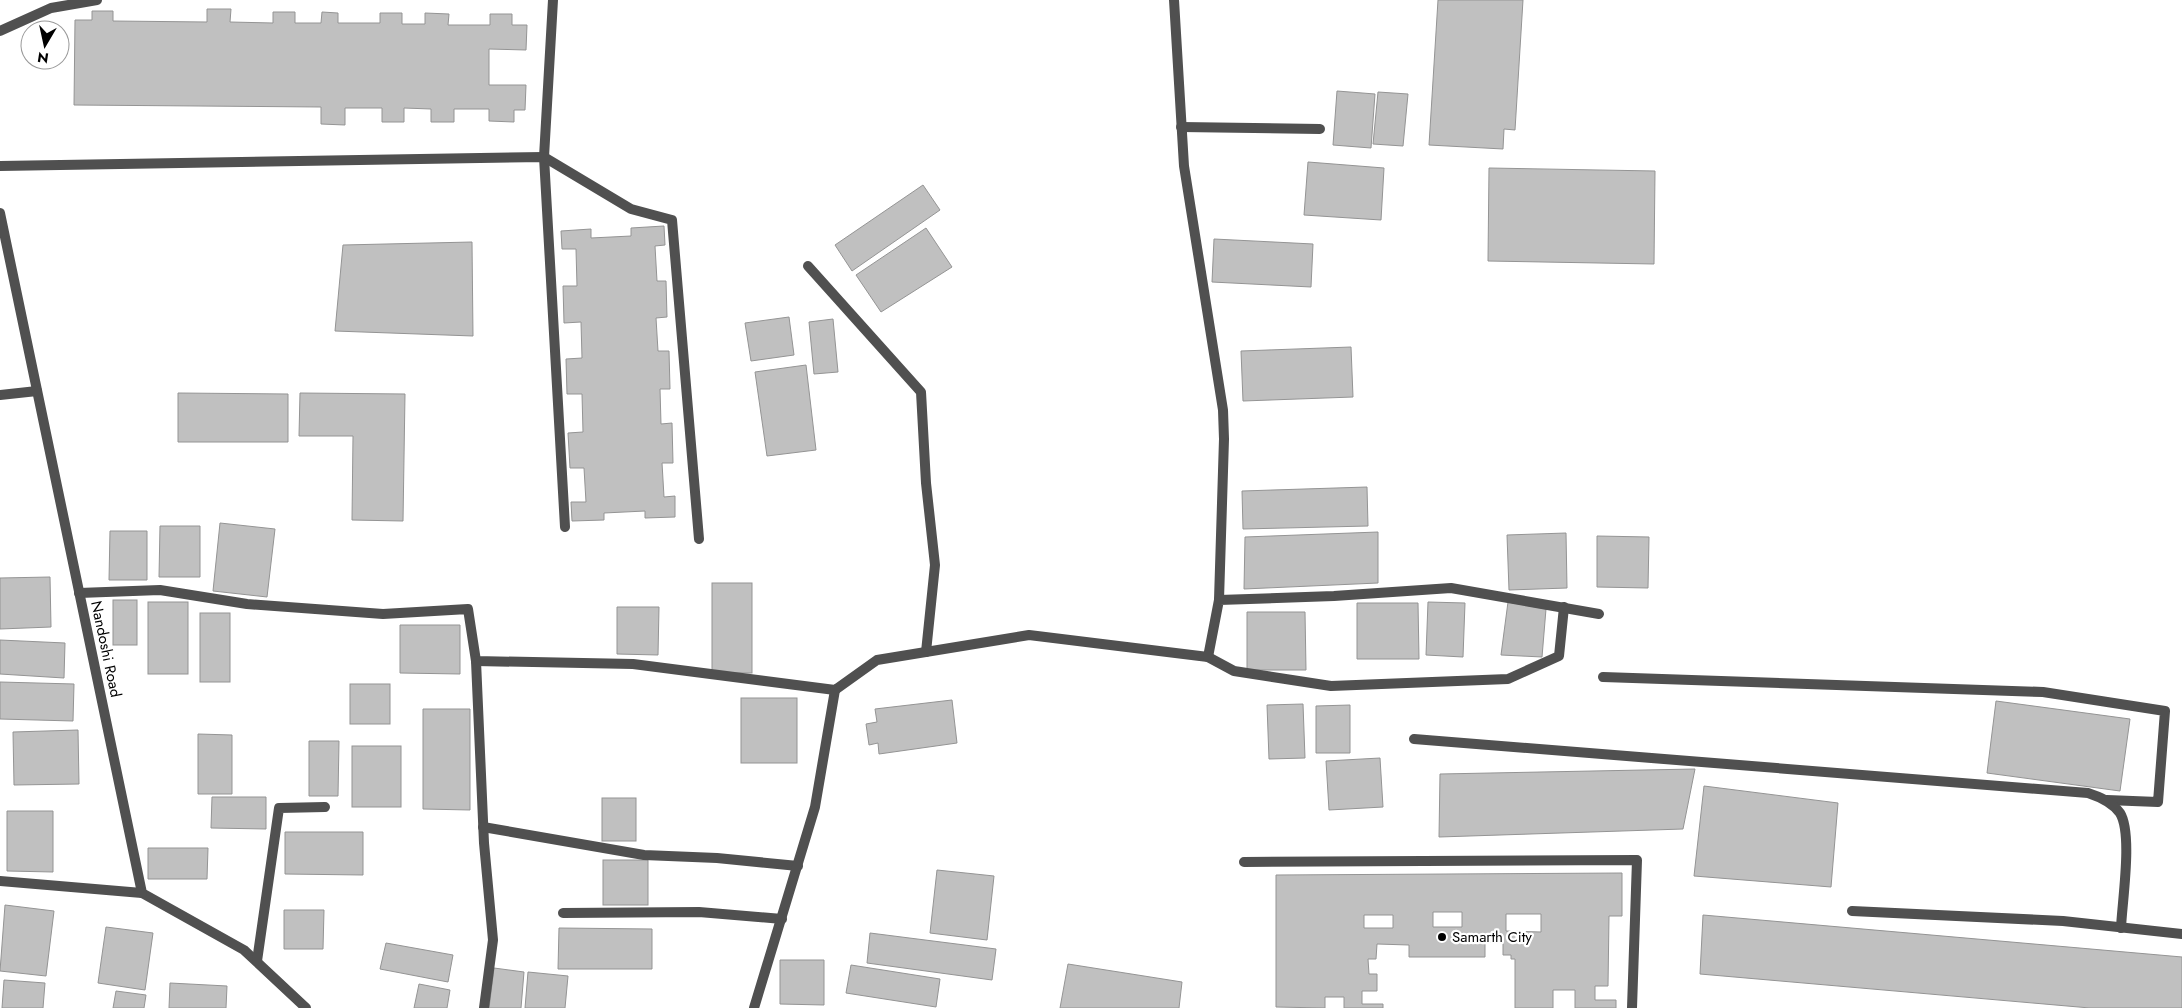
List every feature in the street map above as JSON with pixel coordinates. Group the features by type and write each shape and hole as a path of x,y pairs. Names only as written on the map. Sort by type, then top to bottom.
{"street":[{"path":"0,31 51,8 97,0"},
{"path":"553,0 544,157 565,527"},
{"path":"1174,0 1184,166 1223,410 1220,600 1208,657"},
{"path":"1182,127 1320,129"},
{"path":"0,166 544,157 631,209 672,220 699,539"},
{"name":"Nandoshi Road","path":"0,213 142,893"},
{"path":"808,266 922,392 926,483 935,565 926,652"},
{"path":"0,395 37,391"},
{"path":"1220,600 1334,596 1451,588 1599,614"},
{"path":"79,593 160,590 247,604 383,614 468,609 476,661 483,827 493,940 484,1008"},
{"path":"476,661 633,664 835,690 877,660 1029,635 1208,657 1234,671 1331,686 1508,680 1559,656 1564,607"},
{"path":"1414,738 2088,792 2107,800 2158,802 2164,711 2043,692 1603,677"},
{"path":"754,1008 798,866 814,807 835,690"},
{"path":"2107,800 2120,814 2125,834 2126,866 2121,928"},
{"path":"257,962 279,808 325,807"},
{"path":"483,827 644,856 717,858 798,866"},
{"path":"1244,862 1637,860 1632,1008"},
{"path":"0,881 142,893 244,950 306,1008"},
{"path":"1852,911 2063,921 2182,934"},
{"path":"563,913 699,912 782,919"}],"building":[{"path":"1438,0 1523,0 1515,130 1504,129 1503,149 1429,145"},
{"path":"207,9 231,9 230,22 273,23 273,12 295,12 295,23 321,23 322,12 338,13 338,23 380,23 380,13 402,13 402,24 425,24 425,13 449,14 448,25 490,25 490,14 512,14 512,25 527,25 526,50 489,49 489,85 526,85 525,110 514,110 514,122 489,121 489,109 454,109 454,122 431,122 431,109 404,108 404,122 382,122 382,108 345,108 345,125 321,124 321,107 74,105 75,20 92,20 92,11 113,11 113,21 207,22"},
{"path":"1337,91 1375,94 1371,148 1333,145"},
{"path":"1378,92 1408,94 1403,146 1373,144"},
{"path":"1308,162 1384,168 1381,220 1304,215"},
{"path":"1489,168 1655,171 1654,264 1488,261"},
{"path":"923,185 940,210 852,271 835,245"},
{"path":"664,226 665,245 655,246 657,281 666,281 667,317 656,318 658,351 669,351 670,389 660,389 661,424 672,423 673,463 662,463 664,497 675,496 675,517 645,518 645,511 604,513 604,520 572,521 571,502 586,502 584,468 570,468 568,433 583,432 582,394 567,394 566,359 582,358 581,322 564,323 563,286 577,286 576,249 562,249 561,231 591,229 591,238 631,236 631,228"},
{"path":"926,228 952,267 881,312 856,275"},
{"path":"1214,239 1313,244 1311,287 1212,282"},
{"path":"472,242 473,336 335,331 343,245"},
{"path":"789,317 794,355 751,361 745,323"},
{"path":"833,319 838,372 814,374 809,322"},
{"path":"1351,347 1353,397 1243,401 1241,351"},
{"path":"806,365 816,450 767,456 755,372"},
{"path":"178,393 288,394 288,442 178,442"},
{"path":"300,393 405,394 403,521 352,520 353,436 299,436"},
{"path":"1367,487 1368,526 1243,529 1242,491"},
{"path":"220,523 275,529 267,597 213,591"},
{"path":"160,526 200,526 200,577 159,577"},
{"path":"110,531 147,531 147,580 109,580"},
{"path":"1378,532 1378,583 1244,589 1245,537"},
{"path":"1566,533 1567,588 1509,590 1507,535"},
{"path":"1597,536 1649,537 1648,588 1597,587"},
{"path":"50,577 51,627 0,629 0,578"},
{"path":"712,583 752,583 752,673 712,673"},
{"path":"113,600 137,600 137,645 113,645"},
{"path":"148,602 188,602 188,674 148,674"},
{"path":"1428,602 1465,603 1463,657 1426,655"},
{"path":"1508,602 1546,609 1542,657 1501,655"},
{"path":"1357,603 1418,603 1419,659 1357,659"},
{"path":"617,607 659,607 658,655 617,654"},
{"path":"1247,612 1305,612 1306,670 1247,670"},
{"path":"200,613 230,613 230,682 200,682"},
{"path":"400,625 460,625 460,674 400,673"},
{"path":"0,640 65,643 64,678 0,674"},
{"path":"0,682 74,684 73,721 0,719"},
{"path":"350,684 390,684 390,724 350,724"},
{"path":"741,698 797,698 797,763 741,763"},
{"path":"952,700 957,743 879,754 878,743 869,745 866,724 877,722 875,709"},
{"path":"1996,701 2130,719 2120,791 1987,773"},
{"path":"1303,704 1305,758 1269,759 1267,705"},
{"path":"1350,705 1350,753 1316,753 1316,706"},
{"path":"423,709 470,709 470,810 423,809"},
{"path":"78,730 79,784 14,785 13,732"},
{"path":"198,734 232,735 232,794 198,794"},
{"path":"309,741 339,741 338,796 309,796"},
{"path":"352,746 401,746 401,807 352,807"},
{"path":"1380,758 1383,807 1329,810 1326,761"},
{"path":"1695,769 1683,829 1439,837 1440,774"},
{"path":"1704,786 1838,803 1831,887 1694,876"},
{"path":"212,797 266,797 266,829 211,828"},
{"path":"602,798 636,798 636,841 602,841"},
{"path":"7,811 53,811 53,872 7,871"},
{"path":"285,832 363,832 363,875 285,874"},
{"path":"148,848 208,848 207,879 148,879"},
{"path":"603,860 648,860 648,905 603,905"},
{"path":"937,870 994,876 987,940 930,933"},
{"name":"Samarth City","path":"1622,873 1622,916 1609,916 1608,986 1595,986 1595,1000 1616,1000 1616,1008 1575,1008 1575,990 1553,990 1553,1008 1515,1008 1515,959 1511,959 1511,955 1503,955 1503,942 1485,942 1485,957 1409,957 1409,945 1377,944 1376,959 1368,959 1369,974 1377,974 1377,991 1362,991 1362,1004 1383,1004 1383,1008 1344,1008 1344,997 1325,997 1325,1008 1276,1007 1276,875","holes":["1433,912 1462,912 1462,927 1433,927","1506,914 1541,914 1541,932 1506,931","1364,915 1393,915 1393,928 1364,928"]},
{"path":"5,905 54,911 46,976 0,971"},
{"path":"284,910 324,910 323,949 284,949"},
{"path":"1703,915 2182,957 2182,1008 2090,1008 1700,974"},
{"path":"106,927 153,933 145,990 98,983"},
{"path":"559,928 652,929 652,969 558,969"},
{"path":"870,933 996,949 992,980 867,963"},
{"path":"386,943 453,955 448,982 380,969"},
{"path":"780,960 824,960 824,1005 780,1004"},
{"path":"1068,964 1182,982 1179,1008 1060,1008"},
{"path":"851,965 940,979 936,1007 846,993"},
{"path":"494,968 524,972 521,1008 489,1008"},
{"path":"528,972 568,976 565,1008 525,1008"},
{"path":"4,980 45,983 43,1008 2,1008"},
{"path":"170,983 227,986 226,1008 169,1008"},
{"path":"419,984 450,990 447,1008 414,1008"},
{"path":"116,991 146,995 144,1008 113,1008"}],"place":[{"name":"Samarth City","path":"1442,937"}]}
